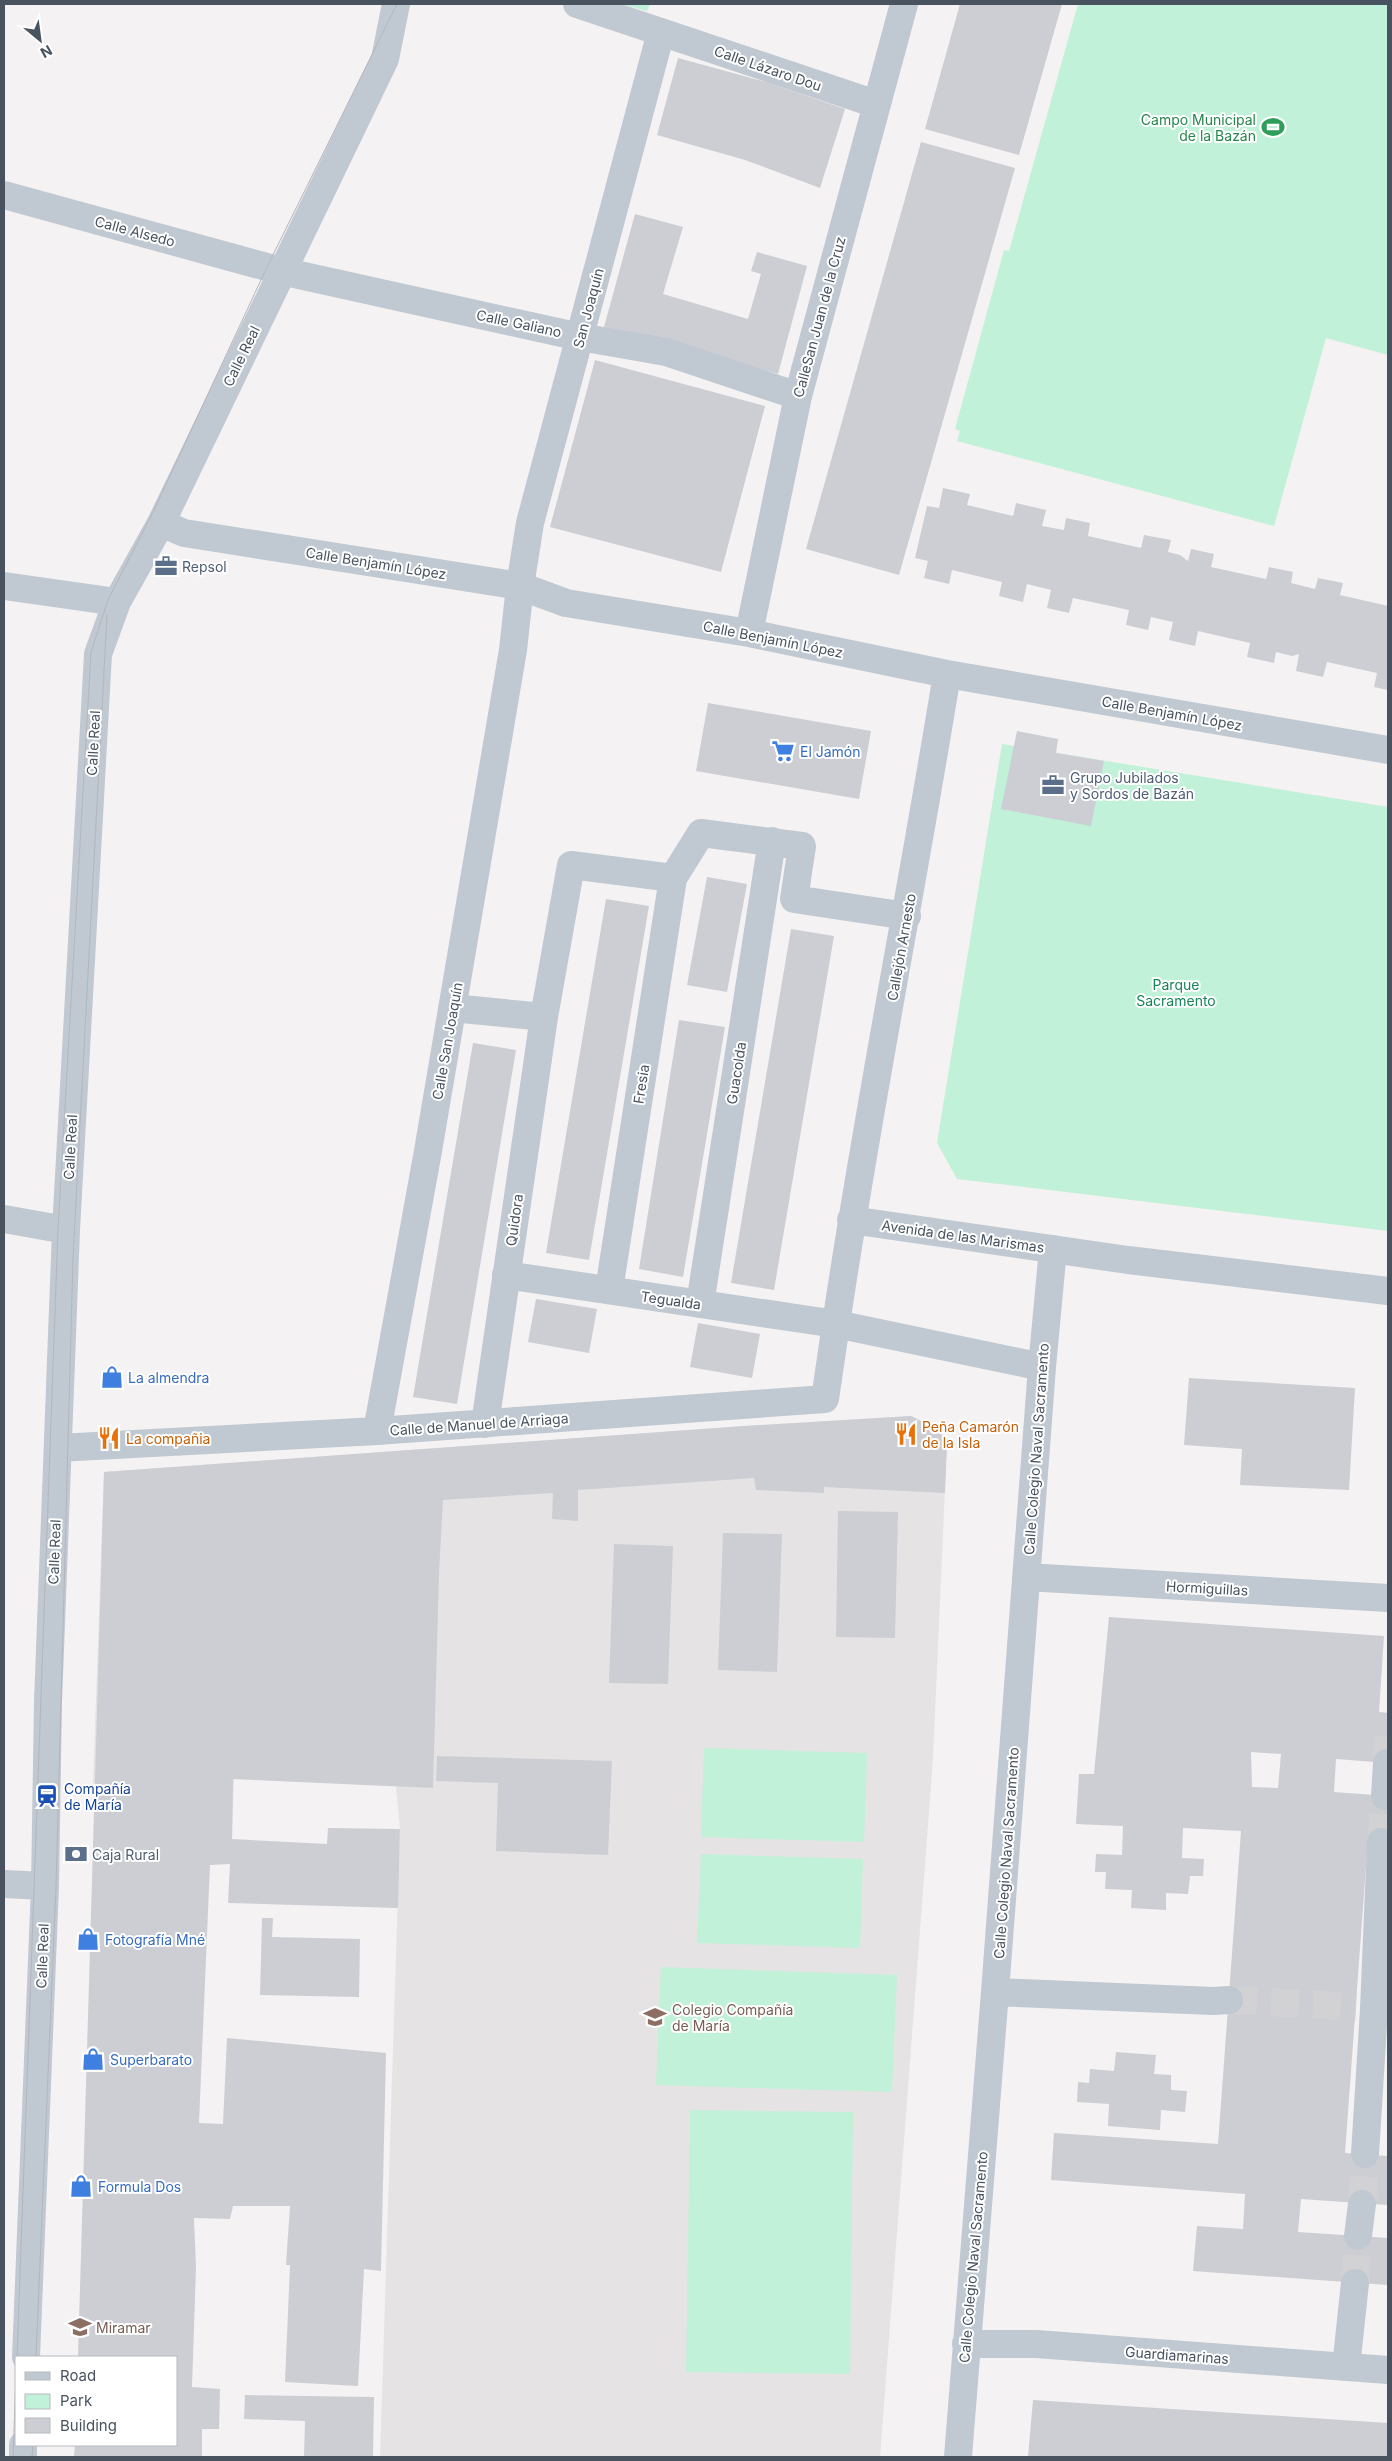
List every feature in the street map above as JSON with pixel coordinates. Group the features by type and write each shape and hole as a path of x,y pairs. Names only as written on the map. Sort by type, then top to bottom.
{"street":[{"name":"Calle Real","path":"26,2356 66,1230 98,654 117,602 161,523 274,269 384,59 396,4"},
{"name":"Calle Lázaro Dou","path":"577,4 876,104"},
{"name":"CalleSan Juan de la Cruz","path":"749,633 798,396 904,4"},
{"name":"San Joaquín","path":"513,650 520,586 530,523 661,32"},
{"name":"Calle Alsedo","path":"4,195 274,269"},
{"name":"Calle Galiano","path":"274,269 580,337 666,352 798,396"},
{"name":"Calle Benjamín López","path":"161,523 184,533 520,586 566,603 749,633 947,674 1388,750"},
{"path":"4,586 117,602"},
{"name":"Calle San Joaquín","path":"377,1431 513,650"},
{"name":"Callejón Arnesto","path":"851,1220 907,916 947,674"},
{"path":"673,878 701,832 772,841 802,846 794,899 907,916"},
{"name":"Guacolda","path":"700,1304 772,841"},
{"name":"Quidora","path":"484,1424 544,1017 571,865 673,878"},
{"name":"Fresia","path":"609,1290 673,878"},
{"path":"452,1008 544,1017"},
{"path":"4,1219 66,1230"},
{"path":"851,1220 836,1324 1042,1367"},
{"name":"Avenida de las Marismas","path":"851,1220 1054,1249 1388,1291"},
{"name":"Calle Colegio Naval Sacramento","path":"958,2457 1042,1367 1054,1249"},
{"name":"Tegualda","path":"506,1275 836,1324"},
{"name":"Calle de Manuel de Arriaga","path":"58,1448 377,1431 825,1399 836,1324"},
{"name":"Hormiguillas","path":"1026,1577 1388,1598"},
{"path":"1385,1796 1387,1763"},
{"path":"1365,2154 1382,1842"},
{"path":"4,1884 44,1886"},
{"path":"995,1992 1221,2001"},
{"path":"1358,2236 1362,2204"},
{"path":"1346,2367 1355,2283"},
{"name":"Guardiamarinas","path":"966,2344 1036,2344 1388,2370"}],"shaded area":[{"name":"Colegio Compañía de María","path":"911,1416 939,1430 947,1443 933,1759 880,2457 380,2457 400,1829 396,1786 234,1779 232,1838 210,1839 211,1786 93,1783 104,1472 744,1426"}],"green space":[{"path":"621,4 650,4 647,11"},
{"path":"1078,4 1388,4 1388,355 1326,338 1274,526 957,441 960,431 955,429 1004,250 1009,251"},
{"name":"Parque Sacramento","path":"1002,744 1388,807 1388,1231 957,1179 937,1143"},
{"path":"704,1748 867,1753 864,1842 701,1837"},
{"path":"701,1854 863,1859 860,1948 697,1943"},
{"path":"661,1967 897,1975 892,2092 656,2085"},
{"path":"690,2110 853,2112 850,2374 686,2372"}],"building":[{"path":"960,4 1062,4 1019,155 925,129"},
{"path":"678,58 766,82 845,109 820,188 745,160 657,135"},
{"path":"921,142 1015,168 899,575 806,549"},
{"path":"635,214 683,227 663,294 748,319 761,274 751,271 757,252 807,266 778,374 604,327"},
{"path":"595,360 765,406 721,572 550,527"},
{"path":"943,488 970,494 967,505 1013,516 1016,503 1046,510 1042,526 1064,530 1066,518 1090,523 1088,536 1141,548 1144,535 1171,540 1168,552 1180,555 1188,561 1191,549 1214,554 1211,567 1266,579 1269,567 1293,572 1291,583 1315,589 1318,578 1343,583 1340,595 1388,606 1388,690 1374,687 1377,673 1327,662 1323,677 1296,671 1299,654 1292,656 1276,652 1274,663 1247,657 1250,643 1198,631 1195,646 1169,640 1173,622 1151,617 1148,630 1126,625 1129,610 1073,598 1069,613 1047,608 1051,590 1027,584 1023,602 999,596 1002,582 952,570 949,584 924,578 928,561 915,558 927,506 939,508"},
{"name":"El Jamón","path":"708,703 871,731 859,799 696,771"},
{"name":"Grupo Jubilados y Sordos de Bazán","path":"1017,731 1058,739 1056,753 1104,761 1091,826 1001,809"},
{"path":"707,877 747,884 727,992 687,985"},
{"path":"606,899 649,906 589,1260 546,1253"},
{"path":"791,929 834,936 774,1290 731,1283"},
{"path":"679,1020 725,1027 683,1277 639,1269"},
{"path":"473,1043 516,1050 457,1404 413,1397"},
{"path":"536,1299 597,1309 589,1353 528,1342"},
{"path":"698,1323 760,1334 752,1378 690,1367"},
{"path":"1189,1378 1355,1388 1349,1490 1240,1485 1242,1449 1184,1445"},
{"path":"911,1416 939,1430 947,1443 945,1493 824,1487 824,1493 756,1490 754,1478 578,1490 578,1521 552,1519 553,1493 443,1500 433,1788 233,1779 232,1839 327,1844 328,1828 400,1829 398,1908 228,1903 230,1864 210,1865 199,2123 223,2124 227,2038 386,2053 381,2271 364,2269 358,2386 285,2382 290,2265 286,2265 290,2206 233,2206 230,2219 194,2218 196,2267 192,2387 220,2389 219,2429 202,2429 202,2457 74,2457 75,2446 178,2446 178,2356 78,2356 104,1472 744,1426"},
{"path":"838,1511 898,1512 895,1638 836,1637"},
{"path":"723,1533 782,1534 777,1672 718,1670"},
{"path":"614,1544 673,1546 668,1684 609,1683"},
{"path":"1109,1617 1384,1636 1379,1712 1388,1713 1388,1763 1336,1759 1334,1792 1388,1796 1388,1843 1368,1839 1345,2153 1388,2156 1388,2205 1301,2199 1298,2232 1388,2238 1388,2285 1193,2271 1197,2226 1243,2229 1245,2194 1051,2180 1054,2133 1218,2144 1241,1831 1183,1828 1182,1858 1204,1859 1203,1876 1190,1876 1188,1894 1166,1893 1166,1910 1131,1908 1132,1890 1105,1889 1106,1872 1095,1872 1096,1854 1122,1855 1123,1826 1076,1824 1079,1774 1094,1774","holes":["1251,1752 1281,1754 1278,1788 1252,1787"]},
{"path":"437,1756 612,1761 608,1855 496,1851 498,1783 436,1781"},
{"path":"262,1918 273,1918 272,1937 360,1939 359,1997 260,1995"},
{"path":"1116,2052 1156,2055 1154,2074 1171,2075 1171,2090 1187,2091 1185,2112 1161,2110 1160,2130 1108,2126 1109,2104 1077,2102 1078,2082 1089,2083 1090,2069 1114,2071"},
{"path":"245,2395 374,2397 373,2457 304,2457 305,2421 244,2419"},
{"path":"1033,2400 1388,2423 1388,2457 1028,2457"}],"tunnel":[{"path":"1387,1763 1388,1736"},
{"path":"1381,1842 1385,1796"},
{"path":"1229,2000 1356,2007"},
{"path":"1362,2204 1365,2154"},
{"path":"1355,2283 1358,2236"}],"tram line":[{"path":"17,2356 58,1229 91,652 108,600 155,508 267,267 397,4"},
{"path":"36,2356 56,1887 73,1257 107,615"},
{"path":"13,2457 15,2403"},
{"path":"32,2457 33,2446"}],"place":[{"name":"Campo Municipal de la Bazán","path":"1273,127"},
{"name":"Repsol","path":"166,566"},
{"name":"El Jamón","path":"783,751"},
{"name":"Grupo Jubilados y Sordos de Bazán","path":"1053,785"},
{"name":"La almendra","path":"112,1377"},
{"name":"Peña Camarón de la Isla","path":"906,1434"},
{"name":"La compañia","path":"109,1438"},
{"name":"Compañía de María","path":"47,1796"},
{"name":"Caja Rural","path":"76,1854"},
{"name":"Fotografía Mné","path":"88,1939"},
{"name":"Colegio Compañía de María","path":"655,2017"},
{"name":"Superbarato","path":"93,2059"},
{"name":"Formula Dos","path":"81,2186"},
{"name":"Miramar","path":"80,2327"}]}
